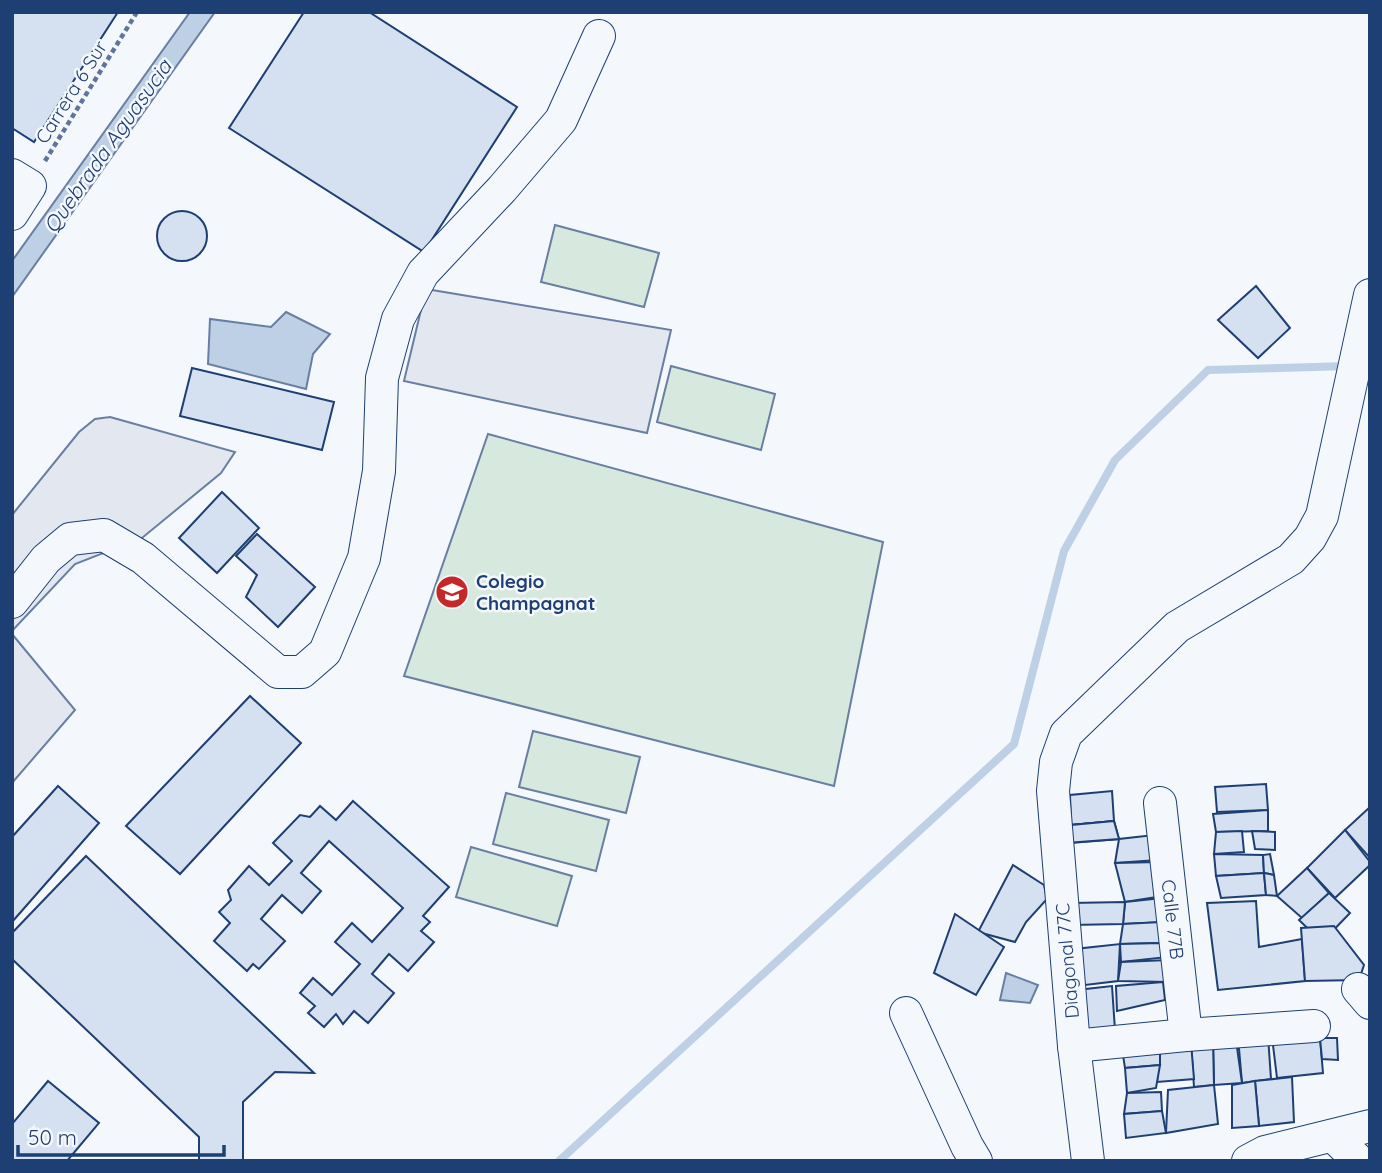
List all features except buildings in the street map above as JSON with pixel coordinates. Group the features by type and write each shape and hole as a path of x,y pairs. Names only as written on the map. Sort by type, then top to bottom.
{"street":[{"path":"12,602 46,559 70,539 104,535 143,558 278,672 302,672 325,652 364,558 379,471 382,378 398,319 423,273 502,189 561,120 599,36"},
{"path":"12,214 21,180"},
{"name":"Diagonal 77C","path":"1088,1161 1074,1046 1053,791 1056,762 1066,734 1177,626 1291,559 1310,538 1322,516 1370,295"},
{"name":"Calle 77B","path":"1160,803 1186,1035"},
{"path":"906,1013 976,1161"},
{"path":"1074,1046 1314,1026"},
{"path":"1248,1161 1265,1152 1370,1126"},
{"path":"1333,1136 1359,1161"}],"path":[{"name":"Carrera 6 Sur","path":"21,180 137,12"}],"shaded area":[{"path":"555,225 659,253 644,307 541,282"},
{"path":"426,289 671,330 647,433 404,381"},
{"path":"671,366 775,394 761,450 657,422"},
{"path":"110,417 235,452 221,473 142,538 75,564 12,631 12,515 79,432 95,419"},
{"path":"488,434 883,542 834,786 404,676"},
{"path":"12,634 75,710 12,783"},
{"path":"533,731 640,757 626,813 519,787"},
{"path":"506,793 609,820 596,871 493,844"},
{"path":"471,847 572,876 557,926 456,897"}],"water":[{"name":"Quebrada Aguasucia","path":"190,12 215,12 12,297 12,261"},
{"path":"286,312 330,334 313,354 306,389 208,364 210,319 271,327"},
{"path":"1006,973 1038,985 1030,1003 1000,1000"}],"waterway":[{"path":"559,1161 1014,744 1064,551 1115,460 1208,370 1349,366"}],"place":[{"name":"Colegio Champagnat","path":"452,592"}]}
